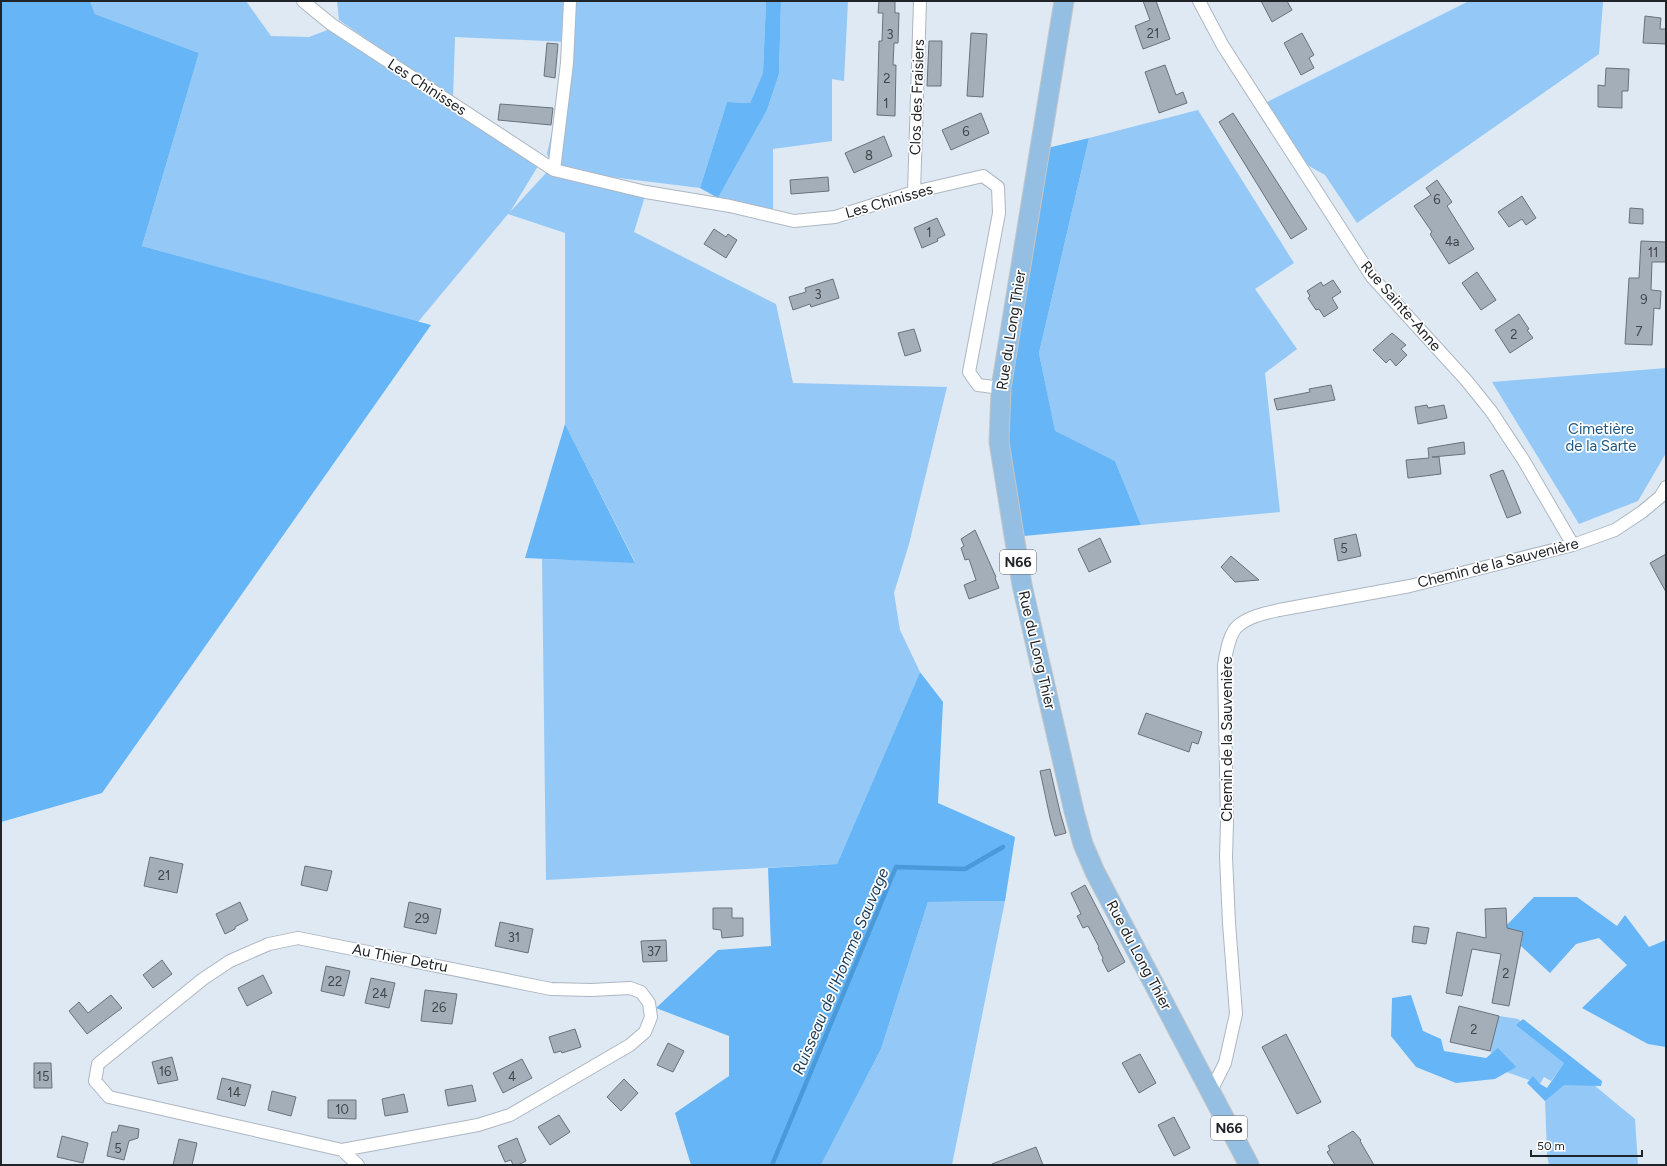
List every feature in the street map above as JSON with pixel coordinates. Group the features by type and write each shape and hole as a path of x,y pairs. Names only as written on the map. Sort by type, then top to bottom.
{"main road":[{"name":"Rue du Long Thier","path":"1064,1 1001,388 999,442 1022,585 1083,844 1095,872 1249,1165"}],"street":[{"name":"Les Chinisses","path":"303,1 331,24 554,170 646,192 730,206 794,221 835,217 914,192 983,176 998,187 999,213 969,372 978,385 1001,388"},
{"path":"554,170 567,63 570,1"},
{"name":"Clos des Fraisiers","path":"914,192 920,1"},
{"name":"Rue Sainte-Anne","path":"1199,1 1223,46 1372,277 1466,380 1491,411 1524,461 1573,545"},
{"name":"Chemin de la Sauvenière","path":"1211,1091 1225,1062 1236,1014 1226,857 1227,822 1224,665 1228,644 1238,625 1258,616 1280,610 1410,586 1573,545 1615,530 1642,512 1660,497 1666,487"},
{"name":"Au Thier Detru","path":"298,938 551,989 591,990 630,988 641,992 649,1003 651,1017 645,1032 630,1044 510,1115 478,1125 342,1150 109,1097 95,1081 98,1064 203,979 230,961 269,944 298,938"},
{"path":"342,1150 358,1165"}],"green space":[{"path":"90,1 246,1 271,36 309,37 330,29 538,166 510,212 547,172 646,193 634,232 776,304 793,383 947,387 909,544 894,593 900,630 920,672 837,864 546,880 542,559 635,562 565,424 565,233 508,214 418,322 142,246 199,53 95,14"},
{"path":"337,1 766,1 763,73 750,103 727,102 700,188 554,170 547,154 567,63 568,42 455,37 453,99 339,20"},
{"path":"781,1 848,1 844,81 832,79 832,141 773,149 773,211 718,198 767,110 779,74"},
{"path":"1469,1 1603,2 1599,54 1357,223 1325,175 1295,158 1261,105"},
{"path":"1198,110 1294,263 1255,289 1297,349 1265,373 1280,512 1141,525 1115,461 1055,432 1039,353 1089,138"},
{"name":"Cimetière de la Sarte","path":"1666,368 1666,453 1638,501 1579,524 1492,382"},
{"path":"1005,901 952,1165 821,1165 881,1049 928,902"},
{"path":"1499,1016 1518,1019 1566,1061 1551,1081 1544,1077 1540,1084 1501,1070 1490,1051"},
{"path":"1577,1071 1635,1119 1638,1165 1549,1165 1547,1155 1545,1098"}],"shaded area":[{"path":"1,1 90,1 95,14 199,53 142,246 431,325 102,793 1,822"},
{"path":"766,1 781,1 779,74 767,110 718,198 700,188 727,102 750,103 763,73"},
{"path":"1089,138 1039,353 1055,431 1115,461 1141,525 1014,537 999,442 1039,150"},
{"path":"565,424 635,563 525,558"},
{"path":"920,672 943,702 938,803 1015,837 1005,901 928,902 881,1049 821,1165 691,1165 675,1113 729,1076 729,1036 656,1008 718,950 771,946 768,868 837,864"},
{"path":"1534,897 1577,897 1617,926 1625,915 1649,947 1666,940 1666,1047 1648,1044 1582,1008 1627,965 1599,938 1576,944 1550,973 1521,946 1523,932 1504,928"},
{"path":"1411,995 1423,1031 1441,1039 1444,1051 1486,1058 1498,1048 1516,1067 1495,1079 1456,1083 1416,1067 1391,1036 1392,998"},
{"path":"1523,1019 1602,1081 1601,1086 1564,1085 1545,1101 1527,1083 1533,1076 1540,1084 1547,1088 1564,1063 1516,1025"}],"building":[{"path":"879,1 895,1 895,13 899,13 898,43 894,43 893,65 896,65 895,116 877,115 879,41 882,41 883,13 878,13"},
{"path":"1143,1 1156,1 1170,39 1143,49 1135,26 1150,20"},
{"path":"1261,1 1287,1 1292,10 1272,22"},
{"path":"1645,16 1661,18 1660,29 1666,29 1666,44 1643,43"},
{"path":"971,33 987,34 983,97 967,96"},
{"path":"1302,33 1314,55 1309,58 1314,68 1301,75 1284,43"},
{"path":"929,41 942,41 941,86 927,86"},
{"path":"547,43 558,44 555,78 544,76"},
{"path":"1165,65 1176,95 1183,92 1187,103 1159,113 1145,72"},
{"path":"1606,68 1629,69 1628,91 1622,91 1622,108 1598,107 1598,85 1605,86"},
{"path":"500,104 553,108 551,125 498,120"},
{"path":"981,113 989,133 951,150 942,130"},
{"path":"1233,113 1307,229 1291,239 1219,122"},
{"path":"884,136 892,156 854,173 845,153"},
{"path":"828,177 829,191 791,194 790,180"},
{"path":"1437,180 1452,202 1447,206 1474,249 1449,264 1430,234 1432,232 1414,206 1431,195 1426,188"},
{"path":"1522,196 1536,218 1526,225 1522,219 1509,227 1498,212"},
{"path":"1630,208 1643,209 1643,224 1629,223"},
{"path":"937,218 945,235 937,239 938,241 922,248 914,228"},
{"path":"714,229 726,237 728,234 737,240 726,258 704,244"},
{"path":"1641,241 1666,242 1666,262 1652,262 1651,290 1661,291 1660,309 1654,308 1652,345 1625,344 1629,278 1639,278"},
{"path":"1477,272 1496,300 1481,310 1462,283"},
{"path":"833,279 839,298 811,307 810,304 793,310 789,297 806,292 805,288"},
{"path":"1333,280 1341,292 1332,298 1338,308 1324,317 1319,309 1316,310 1308,298 1310,296 1307,291 1321,282 1323,286"},
{"path":"1519,314 1533,338 1510,353 1495,330"},
{"path":"914,329 921,351 905,356 898,333"},
{"path":"1392,333 1406,345 1401,349 1407,355 1396,366 1390,359 1386,363 1373,350"},
{"path":"1331,385 1335,400 1277,410 1274,399 1310,392 1309,389"},
{"path":"1427,405 1428,408 1444,405 1447,418 1418,424 1415,407"},
{"path":"1464,442 1465,454 1432,457 1439,457 1441,474 1408,478 1406,460 1429,458 1428,448"},
{"path":"1503,470 1521,513 1507,518 1490,475"},
{"path":"975,530 996,577 995,578 999,588 969,599 964,585 976,580 969,559 965,560 961,548 964,546 961,539"},
{"path":"1356,534 1361,556 1338,561 1334,539"},
{"path":"1100,538 1111,562 1089,572 1078,549"},
{"path":"1666,554 1666,592 1650,563"},
{"path":"1231,556 1259,580 1235,582 1221,567"},
{"path":"1146,713 1202,732 1198,744 1192,742 1189,752 1138,734"},
{"path":"1050,769 1066,833 1055,836 1040,771"},
{"path":"150,857 183,864 177,893 144,886"},
{"path":"305,866 332,871 327,891 301,885"},
{"path":"1085,885 1125,962 1108,972 1102,960 1103,958 1098,948 1099,947 1088,926 1083,928 1077,916 1081,914 1071,893"},
{"path":"240,902 248,920 225,934 216,914"},
{"path":"409,902 441,909 436,934 404,927"},
{"path":"713,908 732,908 732,918 743,918 743,936 722,938 721,930 713,929"},
{"path":"1506,908 1507,928 1523,932 1509,1006 1492,1003 1501,954 1472,949 1462,996 1446,993 1457,932 1486,938 1485,909"},
{"path":"500,922 533,929 528,953 495,946"},
{"path":"1414,926 1429,928 1426,944 1412,942"},
{"path":"666,940 667,961 643,962 641,941"},
{"path":"162,960 172,974 153,988 143,975"},
{"path":"326,966 350,971 344,996 321,991"},
{"path":"263,975 272,993 247,1006 238,988"},
{"path":"371,978 395,983 389,1008 365,1003"},
{"path":"425,990 457,994 452,1024 421,1021"},
{"path":"111,995 122,1008 87,1034 69,1011 79,1002 88,1013"},
{"path":"1459,1006 1499,1016 1490,1051 1450,1042"},
{"path":"575,1029 581,1047 562,1053 561,1051 554,1053 549,1037"},
{"path":"1286,1034 1321,1102 1297,1114 1262,1047"},
{"path":"668,1043 684,1051 673,1072 657,1065"},
{"path":"1140,1054 1156,1083 1139,1093 1122,1063"},
{"path":"172,1057 178,1080 158,1084 152,1062"},
{"path":"522,1059 532,1078 503,1093 493,1073"},
{"path":"34,1063 51,1063 52,1088 34,1088"},
{"path":"222,1078 251,1085 245,1106 217,1099"},
{"path":"624,1079 638,1093 621,1111 607,1097"},
{"path":"472,1085 476,1101 448,1106 445,1090"},
{"path":"272,1091 296,1097 291,1116 268,1110"},
{"path":"404,1094 408,1112 385,1116 382,1099"},
{"path":"328,1100 356,1100 356,1119 328,1118"},
{"path":"559,1115 570,1132 550,1145 538,1127"},
{"path":"1174,1117 1190,1148 1174,1156 1158,1125"},
{"path":"119,1125 139,1129 138,1138 129,1141 124,1160 107,1156 112,1132 117,1132"},
{"path":"1353,1131 1361,1140 1360,1141 1374,1165 1335,1165 1327,1152 1330,1150 1328,1146"},
{"path":"62,1136 88,1143 83,1163 57,1157"},
{"path":"517,1138 526,1161 518,1165 513,1165 511,1160 505,1162 498,1146"},
{"path":"179,1139 197,1143 192,1165 173,1165"},
{"path":"1036,1147 1043,1165 992,1165 992,1164"}],"waterway":[{"name":"Ruisseau de l'Homme Sauvage","path":"772,1165 896,867 965,869 1003,847"}]}
